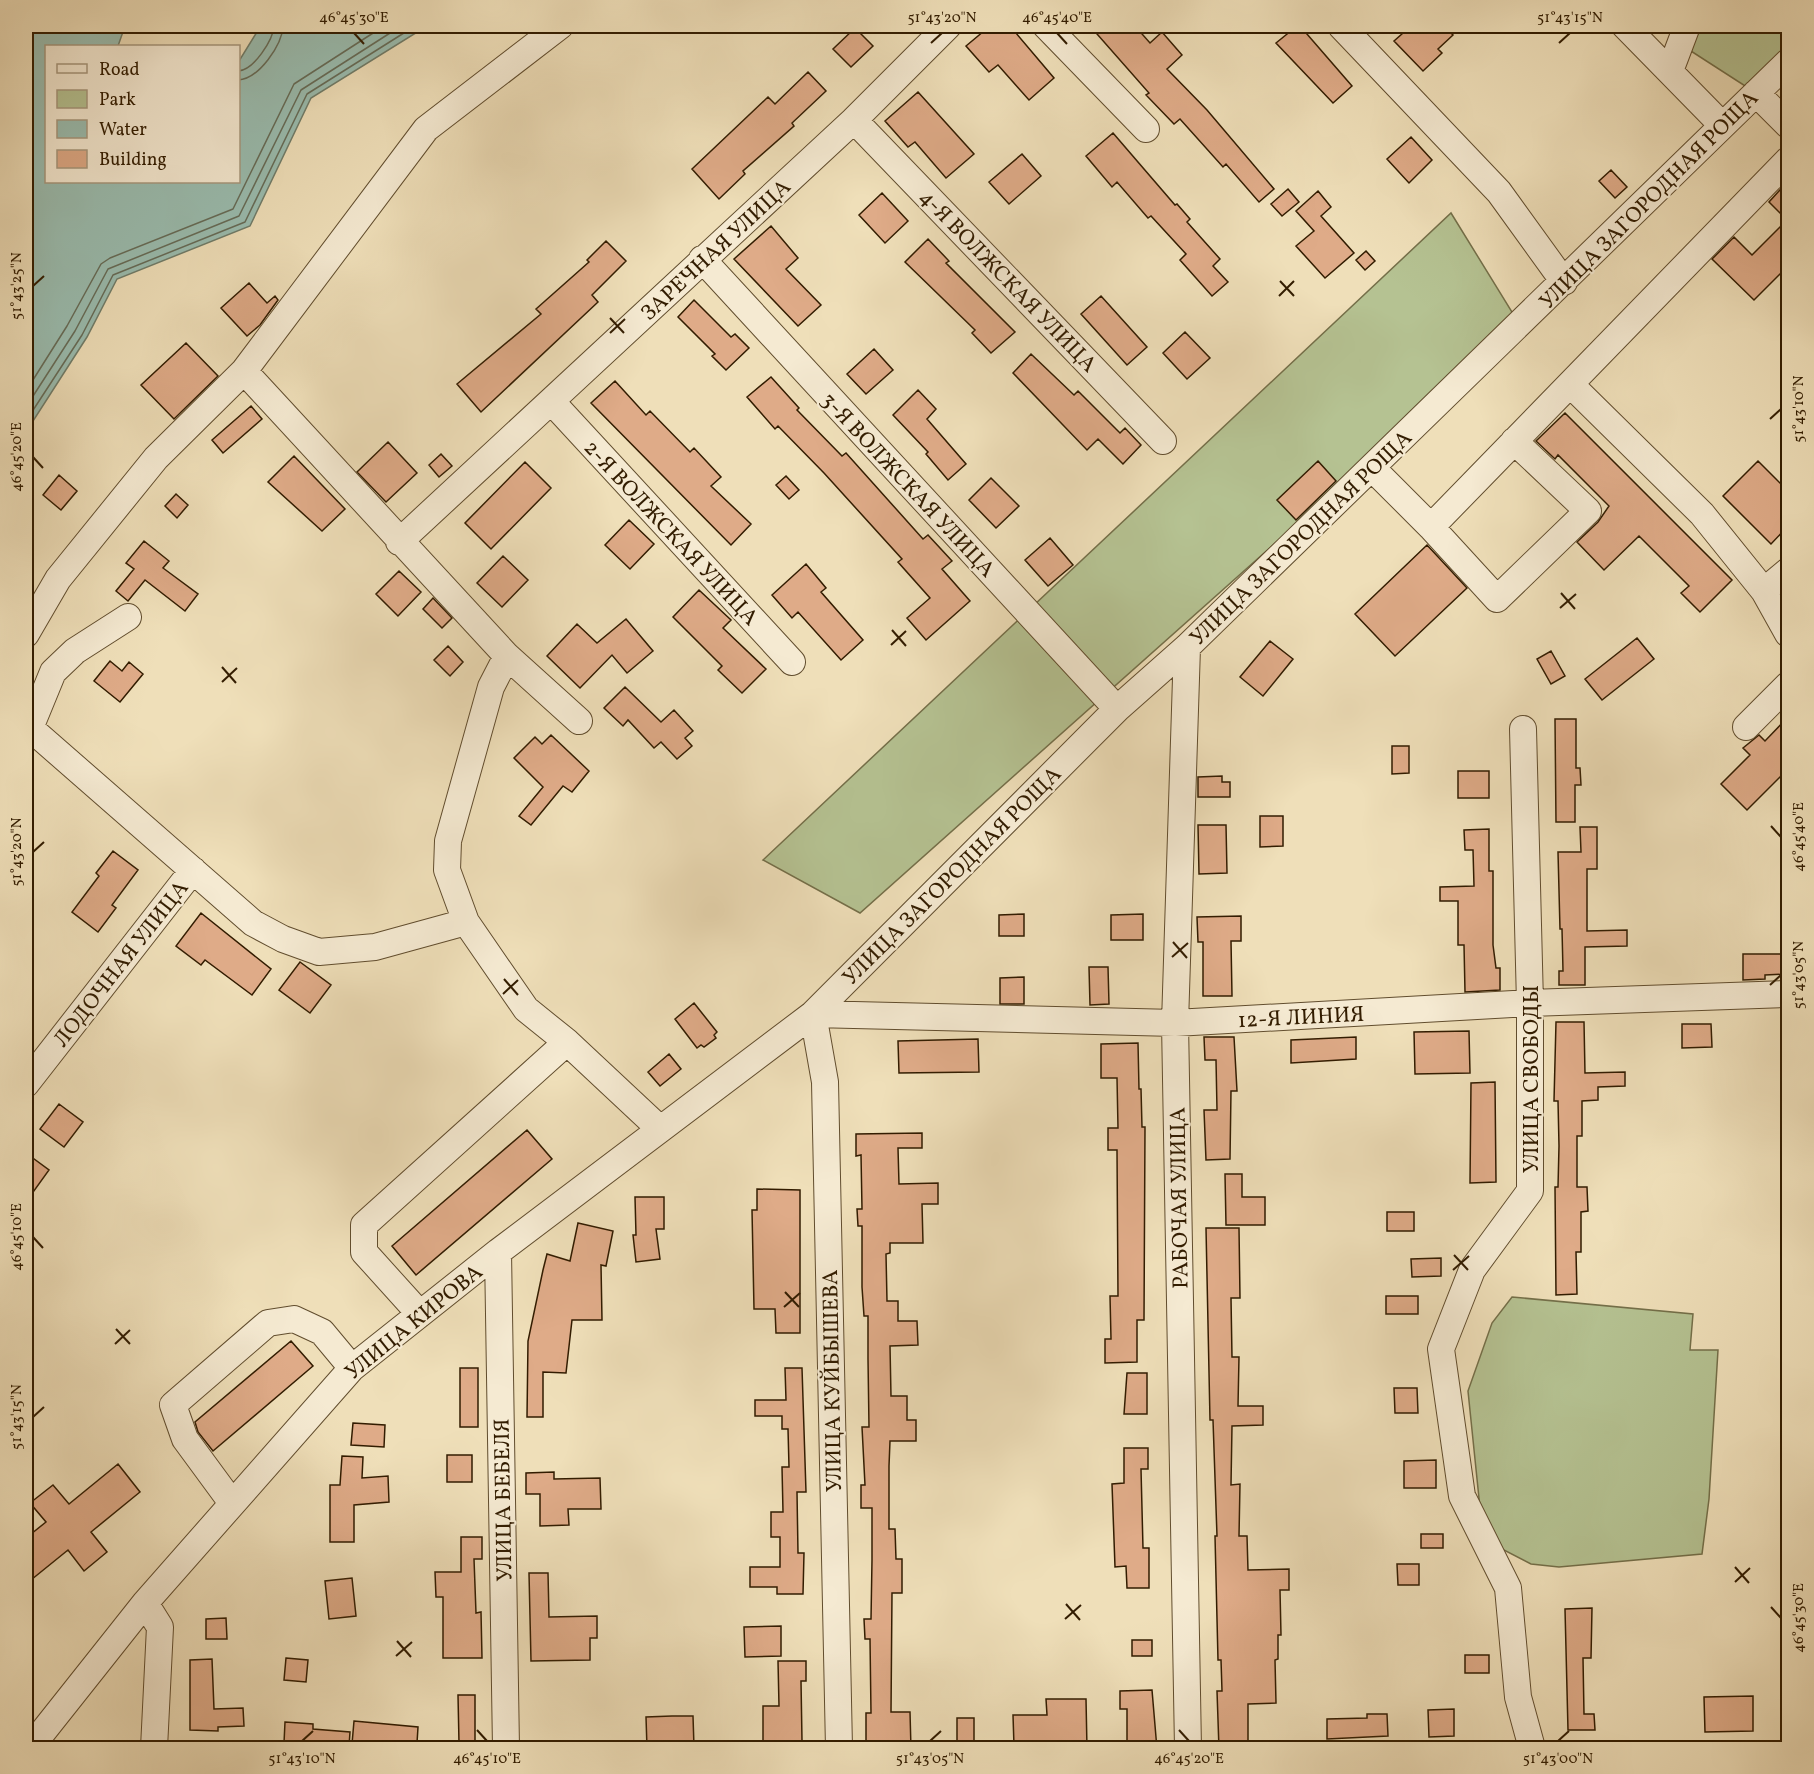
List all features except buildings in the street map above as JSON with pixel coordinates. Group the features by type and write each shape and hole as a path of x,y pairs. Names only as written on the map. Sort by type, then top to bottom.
{"street":[{"path":"26,634 58,579 156,458 244,371 426,129 560,26"},
{"name":"ЗАРЕЧНАЯ УЛИЦА","path":"399,542 854,120 948,26"},
{"path":"1046,26 1146,129"},
{"path":"1341,26 1499,192 1564,282"},
{"path":"1625,26 1722,125"},
{"path":"1670,71 1687,26"},
{"name":"УЛИЦА ЗАГОРОДНАЯ РОЩА","path":"813,1014 1117,709 1187,647 1788,62"},
{"path":"1756,93 1788,125"},
{"name":"4-Я ВОЛЖСКАЯ УЛИЦА","path":"854,120 1163,441"},
{"path":"1431,527 1788,160"},
{"name":"3-Я ВОЛЖСКАЯ УЛИЦА","path":"702,259 1117,709"},
{"path":"244,371 399,542 507,656 579,721"},
{"path":"1570,384 1702,514 1764,591 1788,634"},
{"name":"2-Я ВОЛЖСКАЯ УЛИЦА","path":"552,402 792,662"},
{"path":"1372,468 1431,527 1497,599 1588,511 1514,441"},
{"path":"1764,591 1788,571"},
{"path":"128,617 75,651 53,672 27,728 253,923 283,939 319,952 375,947 466,922"},
{"name":"РАБОЧАЯ УЛИЦА","path":"1187,647 1175,1023 1188,1749"},
{"path":"507,656 491,687 448,841 447,870 466,922 526,1009 567,1042 660,1129"},
{"path":"1746,727 1788,685"},
{"name":"УЛИЦА СВОБОДЫ","path":"1523,729 1530,1003 1530,1191 1472,1270 1441,1349 1462,1496 1508,1588 1518,1697 1532,1749"},
{"name":"ЛОДОЧНАЯ УЛИЦА","path":"26,1084 192,870"},
{"name":"12-Я ЛИНИЯ","path":"813,1014 1175,1023 1530,1003 1788,994"},
{"name":"УЛИЦА КИРОВА","path":"30,1749 145,1603 352,1368 498,1252 813,1014"},
{"name":"УЛИЦА КУЙБЫШЕВА","path":"813,1014 825,1082 839,1749"},
{"path":"420,1314 364,1252 364,1225 567,1042"},
{"name":"УЛИЦА БЕБЕЛЯ","path":"498,1252 506,1749"},
{"path":"232,1503 185,1439 173,1405 268,1323 294,1319 322,1332 352,1368"},
{"path":"145,1603 160,1627 154,1749"}],"green space":[{"path":"1694,26 1788,26 1788,62 1756,93 1680,44"},
{"path":"1451,213 1520,325 860,913 763,860"},
{"path":"1512,1297 1693,1314 1690,1350 1718,1350 1709,1499 1702,1554 1559,1567 1531,1564 1498,1547 1480,1508 1468,1391 1492,1323"}],"water":[{"path":"26,26 125,26 118,45 45,45 45,183 240,183 240,59 260,27 427,26 311,98 250,226 117,279 87,337 26,432"}]}
